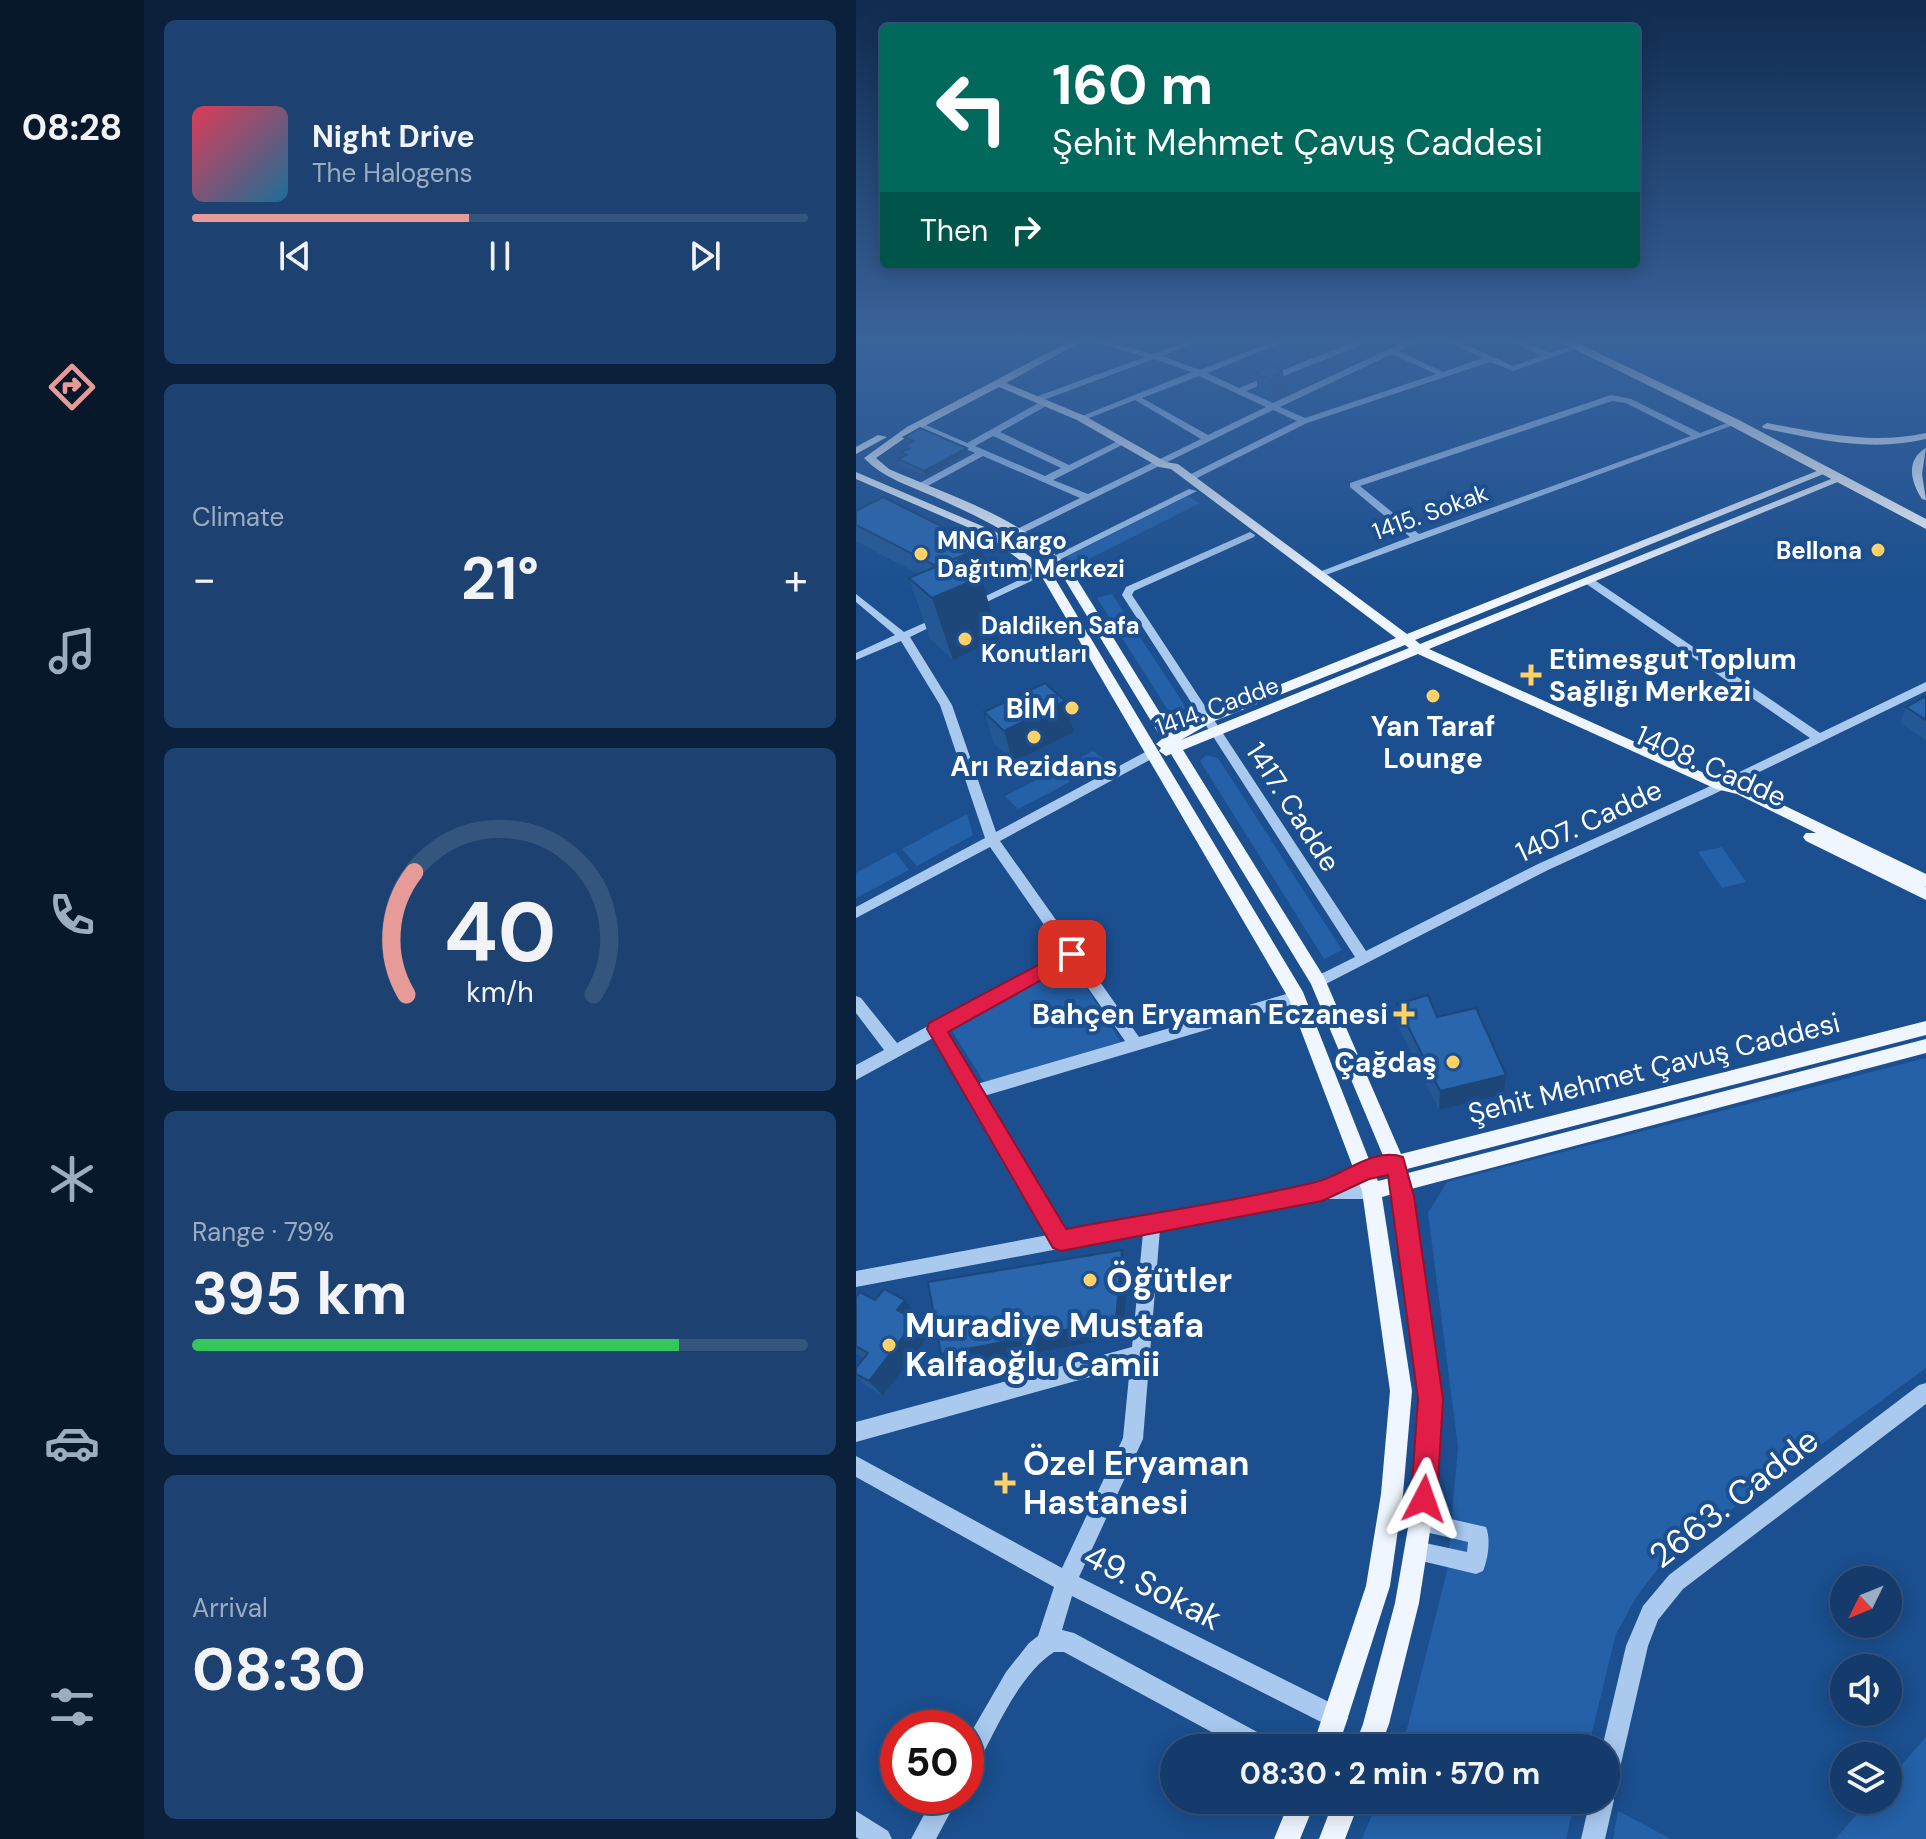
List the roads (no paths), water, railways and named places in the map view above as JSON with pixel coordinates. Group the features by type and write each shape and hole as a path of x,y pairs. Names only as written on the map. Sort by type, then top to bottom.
{"highway":[{"path":"1737,424 1926,525"},
{"path":"1762,424 1926,510"}],"main road":[{"path":"859,455 907,424"},
{"name":"1408. Cadde","path":"1091,424 1161,464 1165,470 1191,484 1319,574 1407,647"},
{"path":"859,455 919,425"},
{"path":"1767,426 1861,442 1899,442 1926,436"},
{"path":"856,438 890,433"},
{"path":"1926,451 1918,459 1917,473 1926,497"},
{"path":"859,455 885,471 1015,534 1049,565 1153,753 1297,997 1369,1181 1401,1391 1392,1494 1378,1586 1331,1734"},
{"name":"1414. Cadde","path":"1172,744 1216,733 1407,647 1826,471"},
{"path":"856,475 992,534 1067,573 1318,982 1398,1173 1431,1399 1420,1522 1407,1603 1372,1734"},
{"name":"1414. Cadde","path":"1153,753 1172,744 1207,719 1589,581 1840,479"},
{"name":"1408. Cadde","path":"1191,484 1250,535 1407,647 1714,789 1926,894"},
{"path":"1155,717 1207,719"},
{"name":"1408. Cadde","path":"1714,789 1741,790 1926,881"},
{"name":"Şehit Mehmet Çavuş Caddesi","path":"1398,1173 1926,1028"},
{"name":"Şehit Mehmet Çavuş Caddesi","path":"1398,1173 1926,1046"},
{"path":"1369,1181 1398,1173"},
{"path":"1287,1839 1297,1814"},
{"path":"1332,1839 1342,1814"}],"street":[{"path":"968,446 1006,424"},
{"path":"1182,424 1208,439"},
{"path":"1015,534 1238,424"},
{"path":"856,657 904,637 1049,565 1299,424"},
{"path":"1417,538 1353,485 1534,424"},
{"path":"1674,424 1699,436"},
{"name":"1415. Sokak","path":"1319,574 1733,424"},
{"path":"919,425 1088,498"},
{"path":"993,432 1068,468"},
{"path":"1045,480 1123,442"},
{"path":"919,487 983,452"},
{"name":"1417. Cadde","path":"1250,535 1127,592 1364,959"},
{"path":"1589,581 1819,738"},
{"path":"856,597 904,637 946,705 992,839 1135,1044"},
{"name":"1407. Cadde","path":"1318,982 1543,867 1714,789 1926,686"},
{"path":"856,913 1153,753"},
{"path":"856,1073 1072,954"},
{"path":"974,1092 1297,997"},
{"path":"856,1002 895,1052"},
{"path":"936,1029 1061,1240"},
{"path":"856,1279 1369,1181"},
{"path":"984,1733 1026,1663 1047,1643 1066,1582 1133,1439 1152,1223"},
{"path":"856,1432 1141,1354"},
{"name":"2663. Cadde","path":"1617,1734 1637,1646 1650,1613 1676,1582 1926,1392"},
{"name":"49. Sokak","path":"856,1466 1066,1582 1337,1718"},
{"path":"1416,1551 1476,1564 1479,1534 1420,1522"},
{"path":"1047,1643 1066,1641 1238,1734"},
{"path":"923,1839 937,1814"},
{"path":"1593,1839 1599,1814"},
{"path":"856,1823 880,1839"}],"place":[{"name":"Bellona","path":"1878,550"},
{"name":"MNG Kargo Dağıtım Merkezi","path":"921,554"},
{"name":"Daldiken Safa Konutları","path":"965,639"},
{"name":"Etimesgut Toplum Sağlığı Merkezi","path":"1531,675"},
{"name":"Yan Taraf Lounge","path":"1433,696"},
{"name":"BİM","path":"1072,708"},
{"name":"Arı Rezidans","path":"1034,737"},
{"name":"Bahçen Eryaman Eczanesi","path":"1404,1014"},
{"name":"Çağdaş","path":"1453,1062"},
{"name":"Öğütler","path":"1090,1280"},
{"name":"Muradiye Mustafa Kalfaoğlu Camii","path":"889,1345"},
{"name":"Özel Eryaman Hastanesi","path":"1005,1483"}]}
